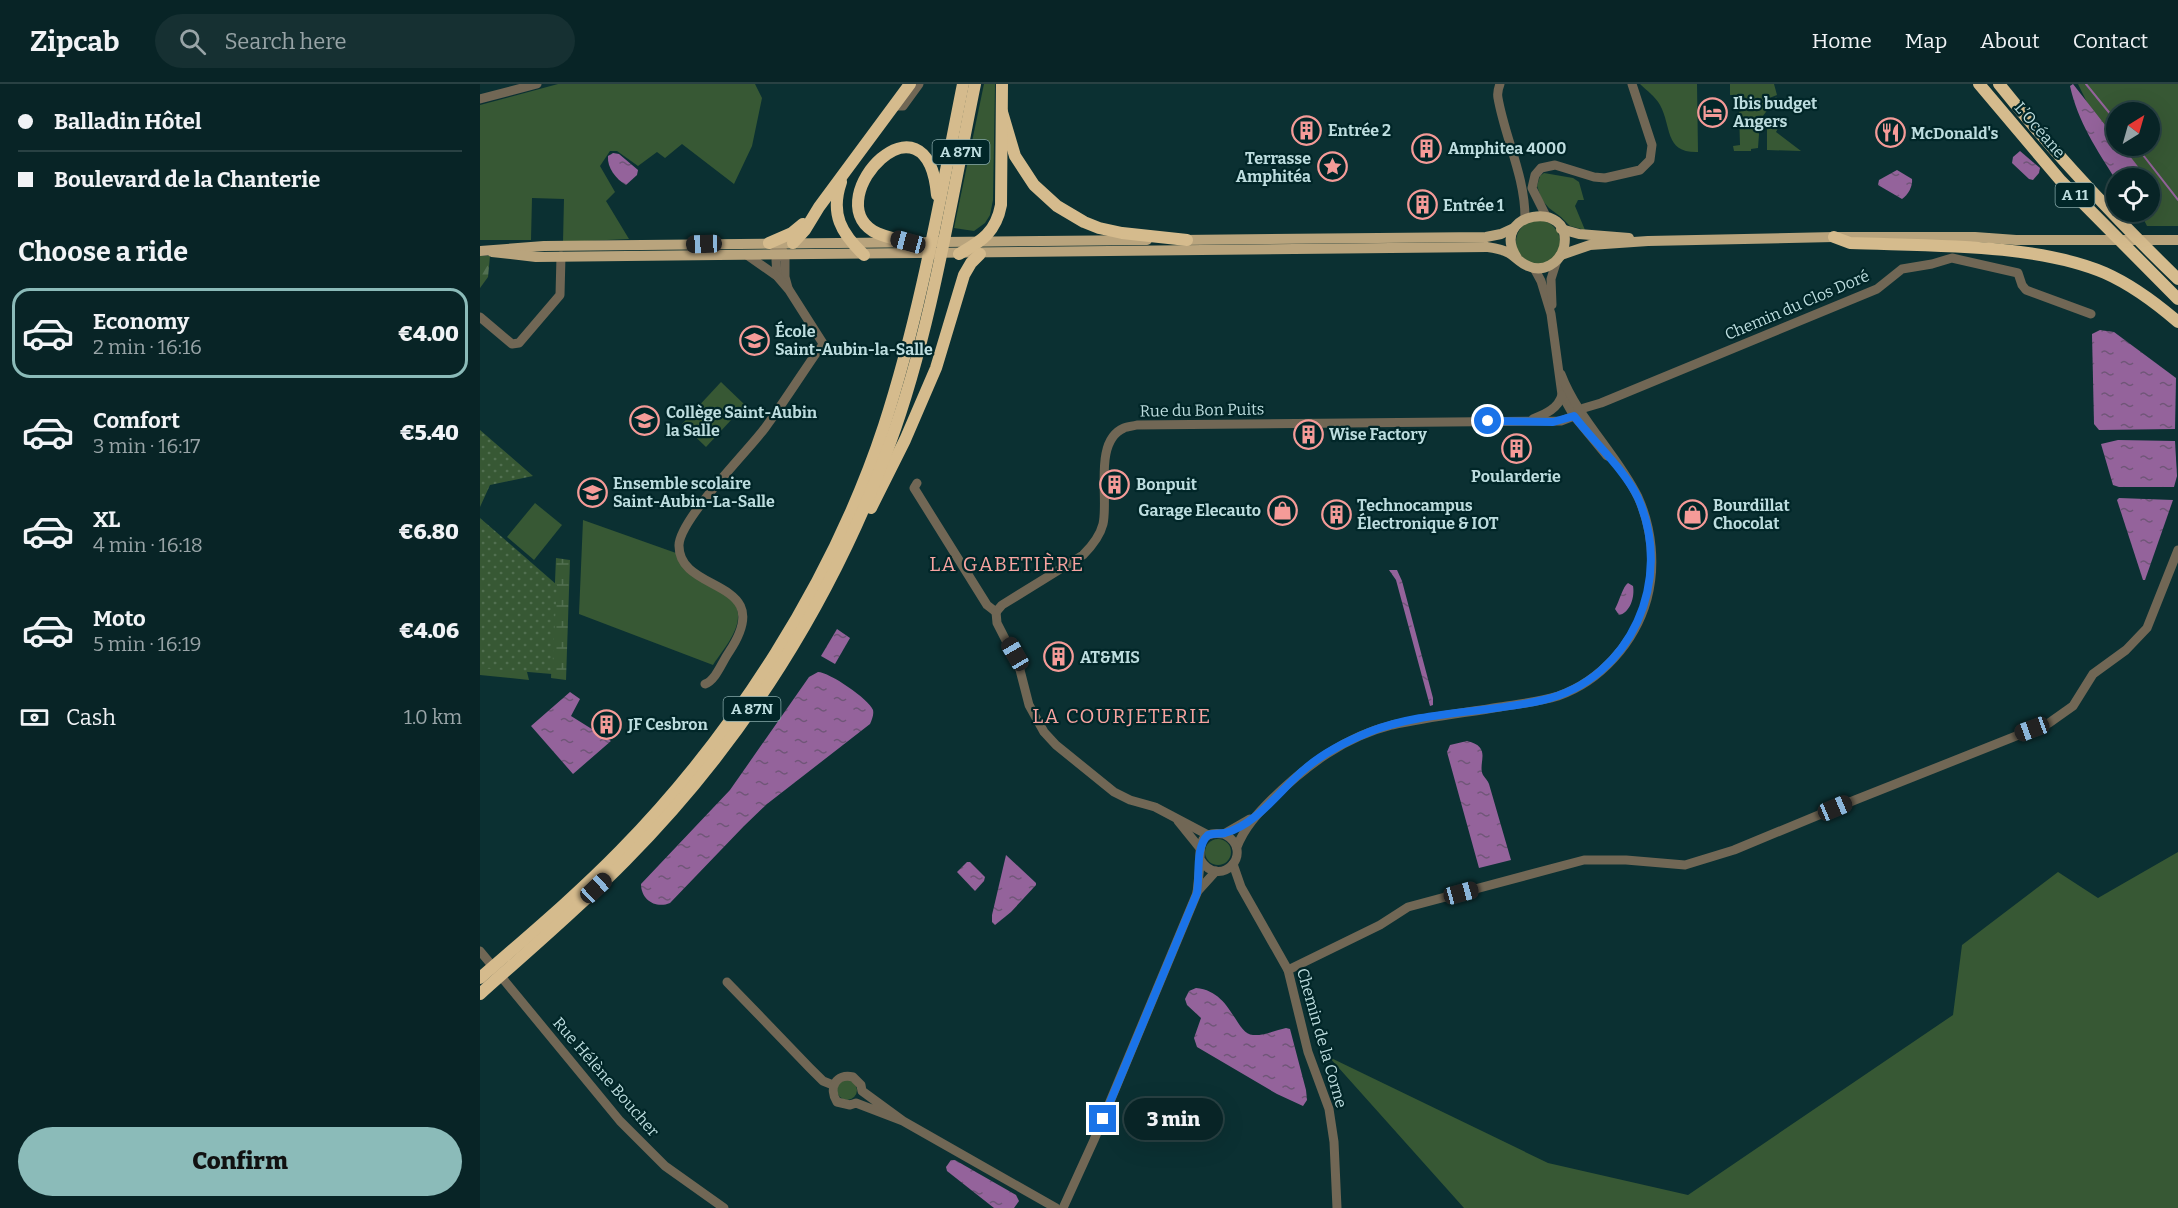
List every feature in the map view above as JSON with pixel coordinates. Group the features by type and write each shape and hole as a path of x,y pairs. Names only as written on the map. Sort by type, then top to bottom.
{"highway":[{"path":"793,243 805,230 844,172 910,84"},
{"name":"A 87N","path":"480,994 626,861 711,764 748,715 818,602 853,534 891,441 917,352 963,84"},
{"name":"A 87N","path":"940,216 975,84"},
{"path":"853,534 873,505 922,403 936,368 964,275 999,219 1002,84"},
{"name":"L’Océane","path":"1979,84 2061,181 2178,299"},
{"name":"L’Océane","path":"1999,84 2100,200 2178,279"},
{"path":"1002,112 1015,156 1034,185 1057,206 1084,222 1106,230 1187,240"},
{"path":"908,242 871,230 859,212 858,201 864,180 872,167 888,151 896,148 916,149 924,154 934,170 940,216"},
{"path":"844,172 836,208 842,229 851,243 864,255"},
{"path":"769,243 798,229 819,207"},
{"path":"1834,237 1850,243 1982,249 2072,261 2108,274 2131,287 2178,322"},
{"path":"959,254 980,248"},
{"name":"A 87N","path":"480,978 619,852 661,806 703,758 772,657 844,527 864,479 894,393 930,274"}],"main road":[{"path":"492,252 536,246 769,243 908,242 980,248 1324,244 1486,237 1515,228 1525,218 1535,215 1546,216 1555,221 1561,229 1564,242 1559,257"},
{"path":"1515,228 1511,242 1517,258"},
{"path":"1561,229 1579,234 1648,241"},
{"path":"980,248 1187,240 1487,247 1507,252 1524,265 1534,268 1547,267 1559,257 1590,245 1648,241 1834,237 2178,240"},
{"path":"480,252 528,256 959,254"}],"street":[{"path":"480,99 537,84"},
{"path":"894,106 903,106 919,84"},
{"path":"1500,84 1498,99 1519,177 1525,218"},
{"path":"1546,216 1532,188 1534,175 1541,168 1555,165 1594,177 1605,178 1640,170 1650,160 1652,145 1632,84"},
{"path":"769,243 782,254 789,290"},
{"path":"777,276 776,266 782,254 793,243"},
{"path":"705,684 713,679 740,636 743,618 740,606 730,593 695,574 686,565 680,554 680,536 691,518 761,433 824,345 789,290 777,276 747,255"},
{"path":"480,317 512,344 519,343 560,295 561,256"},
{"path":"1551,314 1551,279 1559,257"},
{"name":"Chemin du Clos Doré","path":"1577,413 1877,289 1902,269 1952,258 2018,273 2026,290 2091,314"},
{"path":"1530,421 1549,412 1560,402 1562,395 1561,374 1551,314 1541,281 1534,268"},
{"path":"1561,374 1577,413"},
{"path":"917,483 914,488 930,515 987,605 996,612 997,623 1019,666 1029,705 1044,732 1056,745 1114,792 1130,800 1155,807 1208,835 1224,834 1258,813 1308,766 1334,748 1357,737 1407,722 1545,699 1567,692 1603,669 1619,652 1638,623 1644,608 1651,577 1651,543 1637,496 1562,395"},
{"name":"Rue du Bon Puits","path":"996,612 1002,605 1083,555 1092,546 1103,525 1104,459 1113,436 1122,428 1137,425 1553,422 1577,413"},
{"path":"1288,970 1380,925 1408,907 1584,860 1626,860 1685,865 1734,850 1932,768 2049,723 2073,706 2093,674 2126,650 2147,628 2178,550"},
{"path":"1237,847 1241,835 1258,813"},
{"path":"1063,1208 1094,1140 1197,893 1199,847 1177,819"},
{"path":"1197,893 1220,871 1233,864 1238,853 1237,847 1234,841 1224,834"},
{"path":"1199,847 1208,835"},
{"path":"1200,859 1209,869 1220,871"},
{"name":"Chemin de la Corne","path":"1233,864 1241,887 1288,970 1308,1052 1329,1109 1334,1142 1337,1208"},
{"name":"Chemin de la Corne","path":"1220,871 1241,887"},
{"name":"Rue Hélène Boucher","path":"480,951 620,1121 665,1167 724,1208"},
{"path":"727,982 823,1081 833,1085"},
{"path":"862,1091 856,1103 850,1106 837,1102 833,1096 833,1085 839,1078 847,1076 858,1081 862,1091 903,1121 1056,1208"},
{"path":"856,1103 903,1121"}],"green space":[{"path":"558,84 755,84 762,98 752,146 734,184 682,144 665,158 657,152 638,166 617,151 610,151 600,166 615,192 606,201 629,239 563,242 564,199 532,198 531,240 480,240 480,105"},
{"path":"984,84 995,84 993,200 990,215 985,223 974,231 954,228"},
{"path":"1640,84 1697,84 1698,152 1679,148 1674,143 1660,105"},
{"path":"1730,84 1774,84 1777,95 1739,110 1738,95 1730,95"},
{"path":"2078,84 2178,84 2178,226 2147,226 2145,222 2160,222 2160,168 2119,168 2113,156 2160,156 2160,102 2106,102 2106,141"},
{"path":"1777,97 1760,120 1758,148 1751,149 1751,151 1734,151 1733,146 1740,145 1739,112"},
{"path":"1775,123 1780,125 1776,132 1801,151 1767,150 1767,129"},
{"path":"1544,173 1573,178 1579,182 1584,200 1578,200 1575,206 1585,230 1570,226 1542,200 1537,186 1540,176"},
{"path":"1538,220 1553,227 1560,242 1553,257 1538,264 1523,257 1516,242 1523,227"},
{"path":"480,256 490,256 488,277 480,288"},
{"path":"721,382 745,405 706,447 682,424"},
{"path":"480,430 533,476 490,485 480,507"},
{"path":"535,503 562,525 534,560 507,537"},
{"path":"480,518 557,585 552,674 480,668"},
{"path":"583,520 676,553 688,572 725,592 733,601 738,619 736,629 713,665 579,614"},
{"path":"556,558 570,560 566,680 551,678"},
{"path":"480,622 527,672 529,680 480,675"},
{"path":"1218,839 1227,843 1231,852 1227,861 1218,865 1209,861 1205,852 1209,843"},
{"path":"2178,852 2178,1208 1464,1208 1329,1057 1548,1163 1688,1195 1953,1015 1962,945 2058,872 2098,898"},
{"path":"847,1080 854,1083 857,1090 854,1097 847,1100 840,1097 837,1090 840,1083"}],"water":[{"path":"2073,84 2106,126 2106,156 2130,156 2139,168 2108,168 2083,124 2070,86"},
{"path":"2020,151 2040,168 2033,180 2012,163 2013,157"},
{"path":"613,153 619,154 638,170 637,175 626,185 611,169 608,156"},
{"path":"1897,170 1912,179 1910,190 1902,199 1878,185 1879,180"},
{"path":"2100,330 2114,332 2176,378 2175,429 2099,430 2094,424 2092,334"},
{"path":"2118,440 2175,441 2177,476 2174,487 2119,487 2113,485 2101,444"},
{"path":"2119,498 2173,500 2145,580 2143,580 2117,500"},
{"path":"1389,570 1397,570 1402,581 1433,698 1433,705 1430,706 1396,580"},
{"path":"1628,583 1633,586 1632,599 1629,608 1619,615 1615,609"},
{"path":"837,629 850,638 835,664 821,656"},
{"path":"818,672 839,681 870,705 873,715 870,724 767,804 670,903 660,905 650,902 644,895 641,884 730,790 809,677"},
{"path":"570,692 580,699 571,716 611,741 573,774 531,726"},
{"path":"1467,741 1480,747 1482,751 1483,775 1489,784 1511,860 1479,868 1447,752 1450,745"},
{"path":"1006,855 1036,885 1011,912 995,925 992,922 992,915"},
{"path":"967,862 970,862 985,877 975,891 957,872"},
{"path":"1196,988 1218,996 1247,1033 1257,1035 1290,1029 1306,1090 1307,1100 1303,1106 1277,1094 1197,1047 1194,1038 1201,1018 1187,1005 1185,999 1189,991"},
{"path":"951,1160 955,1160 1016,1195 1019,1201 1014,1208 994,1208 947,1171 946,1167"}],"waterway":[{"path":"2086,84 2106,109"},
{"path":"2144,156 2178,200"}],"place":[{"name":"Ibis budget Angers","path":"1712,112"},
{"name":"Entrée 2","path":"1307,130"},
{"name":"McDonald's","path":"1890,133"},
{"name":"Amphitea 4000","path":"1427,148"},
{"name":"Terrasse Amphitéa","path":"1332,167"},
{"name":"Entrée 1","path":"1422,205"},
{"name":"École Saint-Aubin-la-Salle","path":"754,340"},
{"name":"Collège Saint-Aubin la Salle","path":"645,421"},
{"name":"Wise Factory","path":"1308,434"},
{"name":"Poularderie","path":"1516,448"},
{"name":"Bonpuit","path":"1115,484"},
{"name":"Ensemble scolaire Saint-Aubin-La-Salle","path":"592,492"},
{"name":"Garage Elecauto","path":"1282,510"},
{"name":"Technocampus Électronique & IOT","path":"1336,514"},
{"name":"Bourdillat Chocolat","path":"1692,514"},
{"name":"AT&MIS","path":"1059,657"},
{"name":"JF Cesbron","path":"607,724"}],"district":[{"name":"LA GABETIÈRE","path":"1007,564"},
{"name":"LA COURJETERIE","path":"1122,716"}],"route":[{"path":"1103,1119 1197,893 1199,847 1202,840 1208,835 1224,834 1240,826 1258,813 1308,766 1334,748 1371,731 1407,722 1523,704 1567,692 1596,675 1610,663 1638,623 1648,593 1652,557 1644,514 1629,483 1574,416 1553,422 1488,421"}]}
